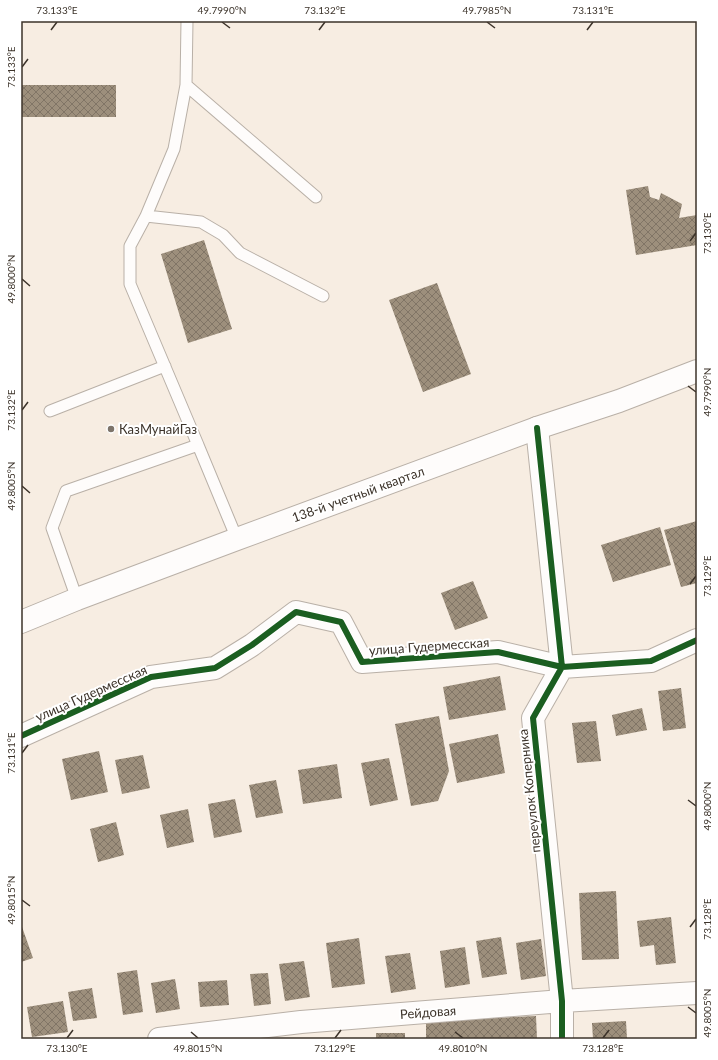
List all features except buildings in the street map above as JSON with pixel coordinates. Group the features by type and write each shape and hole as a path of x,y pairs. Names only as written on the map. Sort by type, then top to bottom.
{"street":[{"name":"138-й учетный квартал","path":"21,622 77,599 237,539 537,428 619,401 697,371"},
{"path":"537,428 562,667"},
{"name":"улица Гудермесская","path":"21,736 151,677 215,668 252,646 296,612 341,622 362,662 498,652 562,667 651,661 697,640"},
{"name":"переулок Коперника","path":"562,667 533,718 562,1002 562,1039"},
{"name":"Рейдовая","path":"159,1039 301,1022 697,993"}],"lane":[{"path":"187,21 186,86 174,149 146,216 130,246 130,284 237,539"},
{"path":"186,86 316,197"},
{"path":"146,216 201,222 223,235 240,253 323,296"},
{"path":"50,411 165,366"},
{"path":"77,599 52,528 66,491 198,445"}],"cycle path":[{"path":"537,428 562,667 533,718 562,1001 562,1039"},
{"path":"21,736 151,677 215,668 252,645 296,612 341,622 362,662 498,652 562,667 651,661 697,640"}],"place":[{"name":"КазМунайГаз","path":"111,429"}]}
